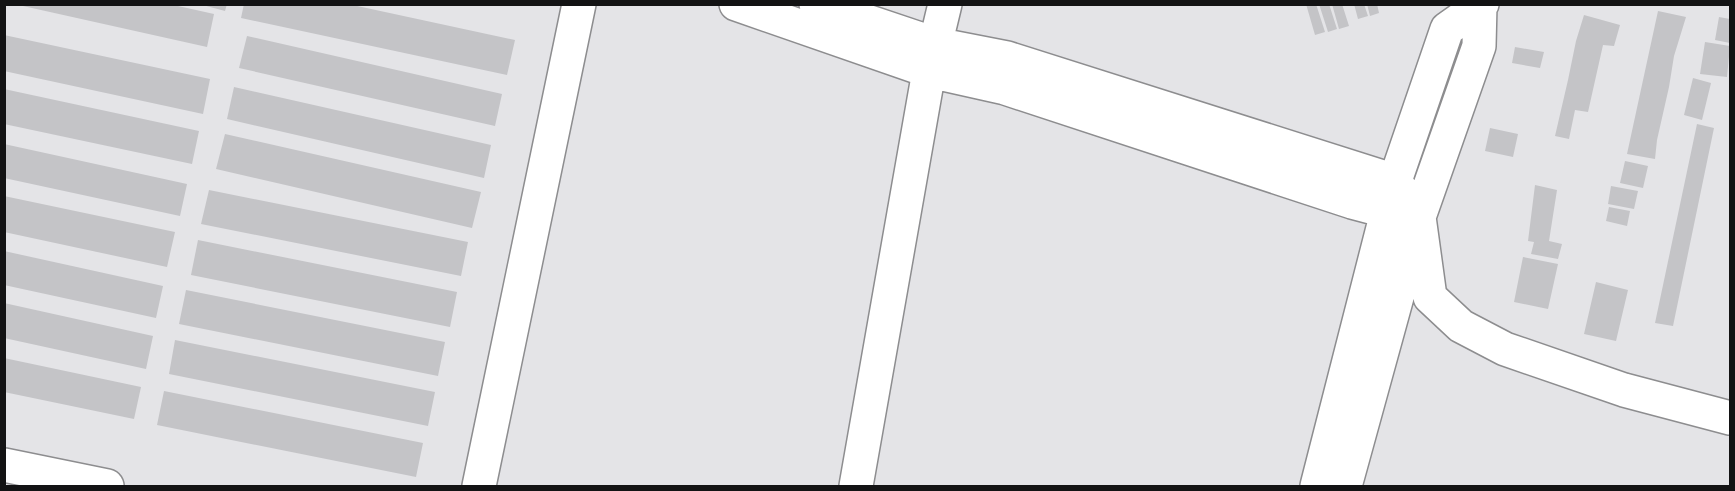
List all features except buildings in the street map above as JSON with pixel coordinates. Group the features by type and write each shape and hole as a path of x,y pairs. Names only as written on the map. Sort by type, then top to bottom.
{"street":[{"path":"479,486 579,4"},
{"path":"736,4 932,57"},
{"path":"816,4 1005,88 1352,202 1391,196 1419,217 1430,297 1461,326 1505,349 1624,390 1731,417"},
{"path":"856,486 932,57 945,4"},
{"path":"1317,486 1391,196 1447,29 1481,5"},
{"path":"1345,486 1419,217 1479,46 1481,5"},
{"path":"4,465 107,486"}]}
